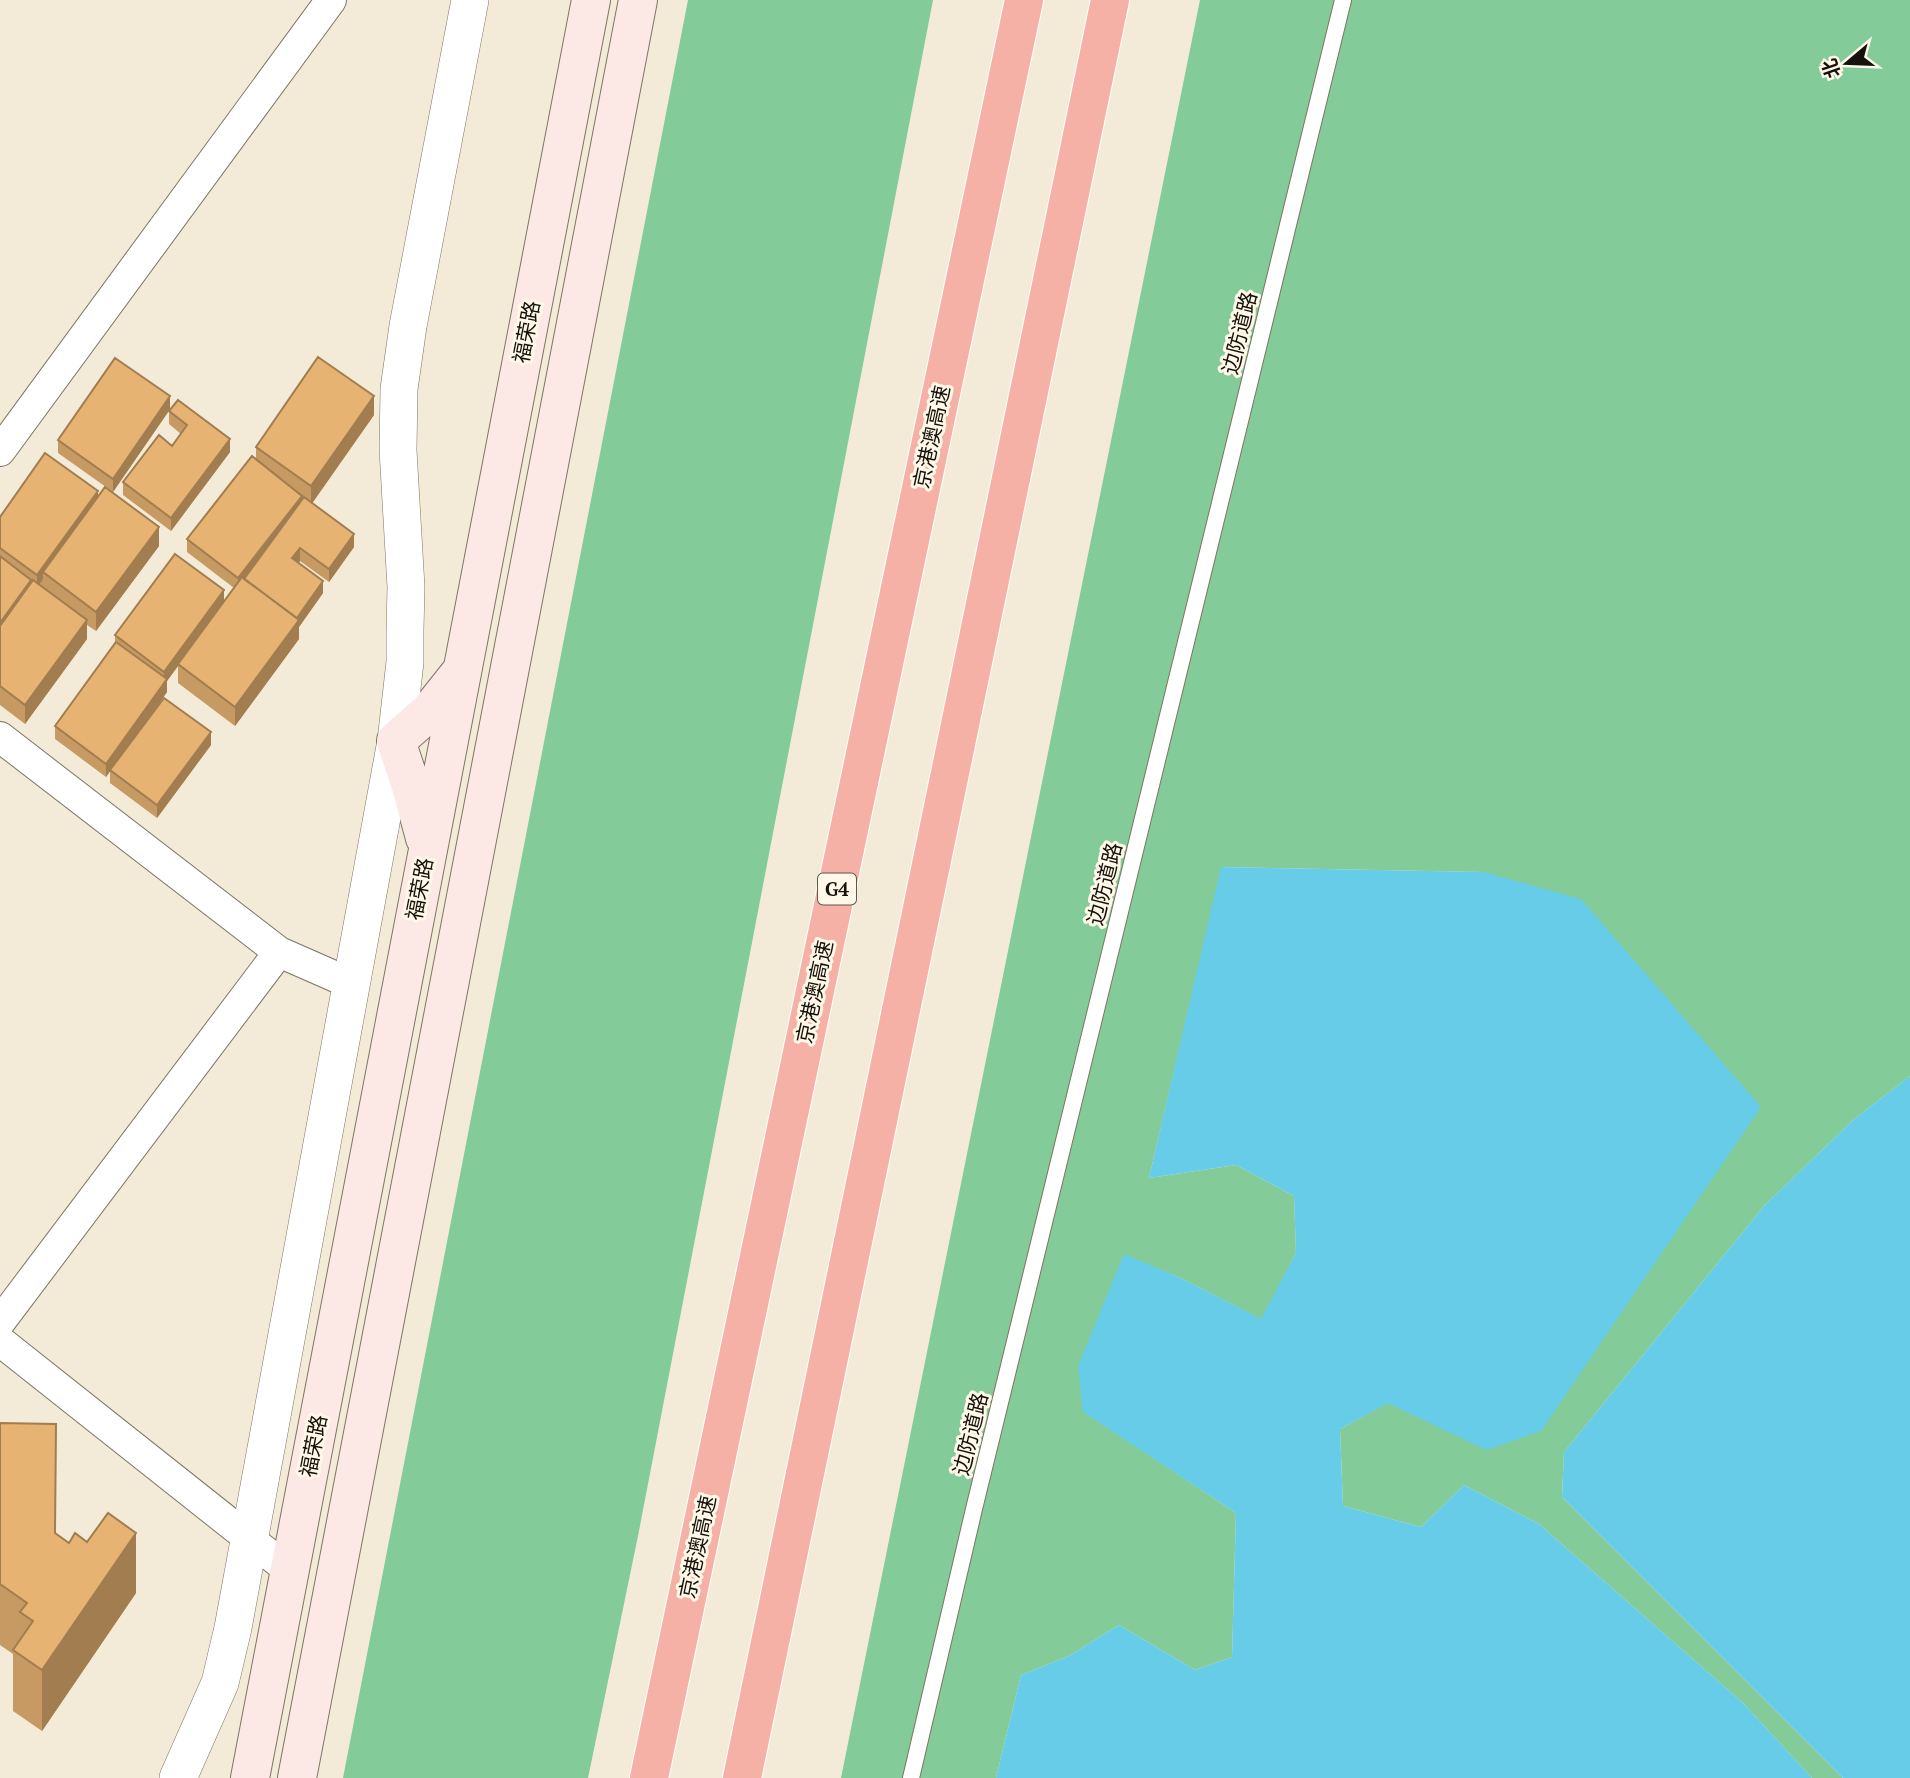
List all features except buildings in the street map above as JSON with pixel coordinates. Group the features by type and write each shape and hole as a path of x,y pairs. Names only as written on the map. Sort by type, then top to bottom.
{"highway":[{"name":"京港澳高速","path":"649,1778 1024,0"},
{"path":"742,1778 1110,0"}],"main road":[{"name":"福荣路","path":"250,1778 591,0"},
{"path":"298,1778 638,0"},
{"path":"428,850 396,741 429,712 462,671"}],"street":[{"path":"0,451 331,0"},
{"path":"178,1778 220,1683 250,1539 396,741 405,662 398,450 399,389 408,326 470,0"},
{"path":"0,737 279,952 352,984"},
{"path":"0,1322 279,952"},
{"path":"0,1341 290,1571"}],"lane":[{"name":"边防道路","path":"911,1778 974,1509 1343,0"}],"green space":[{"path":"688,0 933,0 638,1536 588,1778 343,1778"},
{"path":"1200,0 1910,0 1910,1076 1853,1120 1764,1206 1564,1452 1562,1497 1843,1778 1812,1778 1743,1703 1539,1524 1464,1485 1421,1527 1343,1506 1340,1429 1389,1402 1483,872 1222,867 1149,1178 1236,1165 1294,1196 1296,1253 1262,1320 1183,1279 1124,1255 1084,1412 1236,1513 1232,1657 1195,1670 1119,1625 1069,1656 1021,1675 996,1778 841,1778"}],"water":[{"path":"1221,867 1484,872 1581,899 1761,1107 1541,1431 1486,1450 1388,1403 1340,1429 1343,1506 1421,1527 1464,1485 1539,1524 1743,1703 1812,1778 996,1778 1021,1675 1069,1656 1119,1625 1195,1670 1232,1657 1236,1513 1083,1412 1078,1366 1124,1254 1183,1279 1261,1319 1296,1253 1294,1196 1236,1165 1149,1178"},
{"path":"1910,1076 1910,1778 1843,1778 1562,1497 1564,1452 1764,1206 1853,1120"}]}
